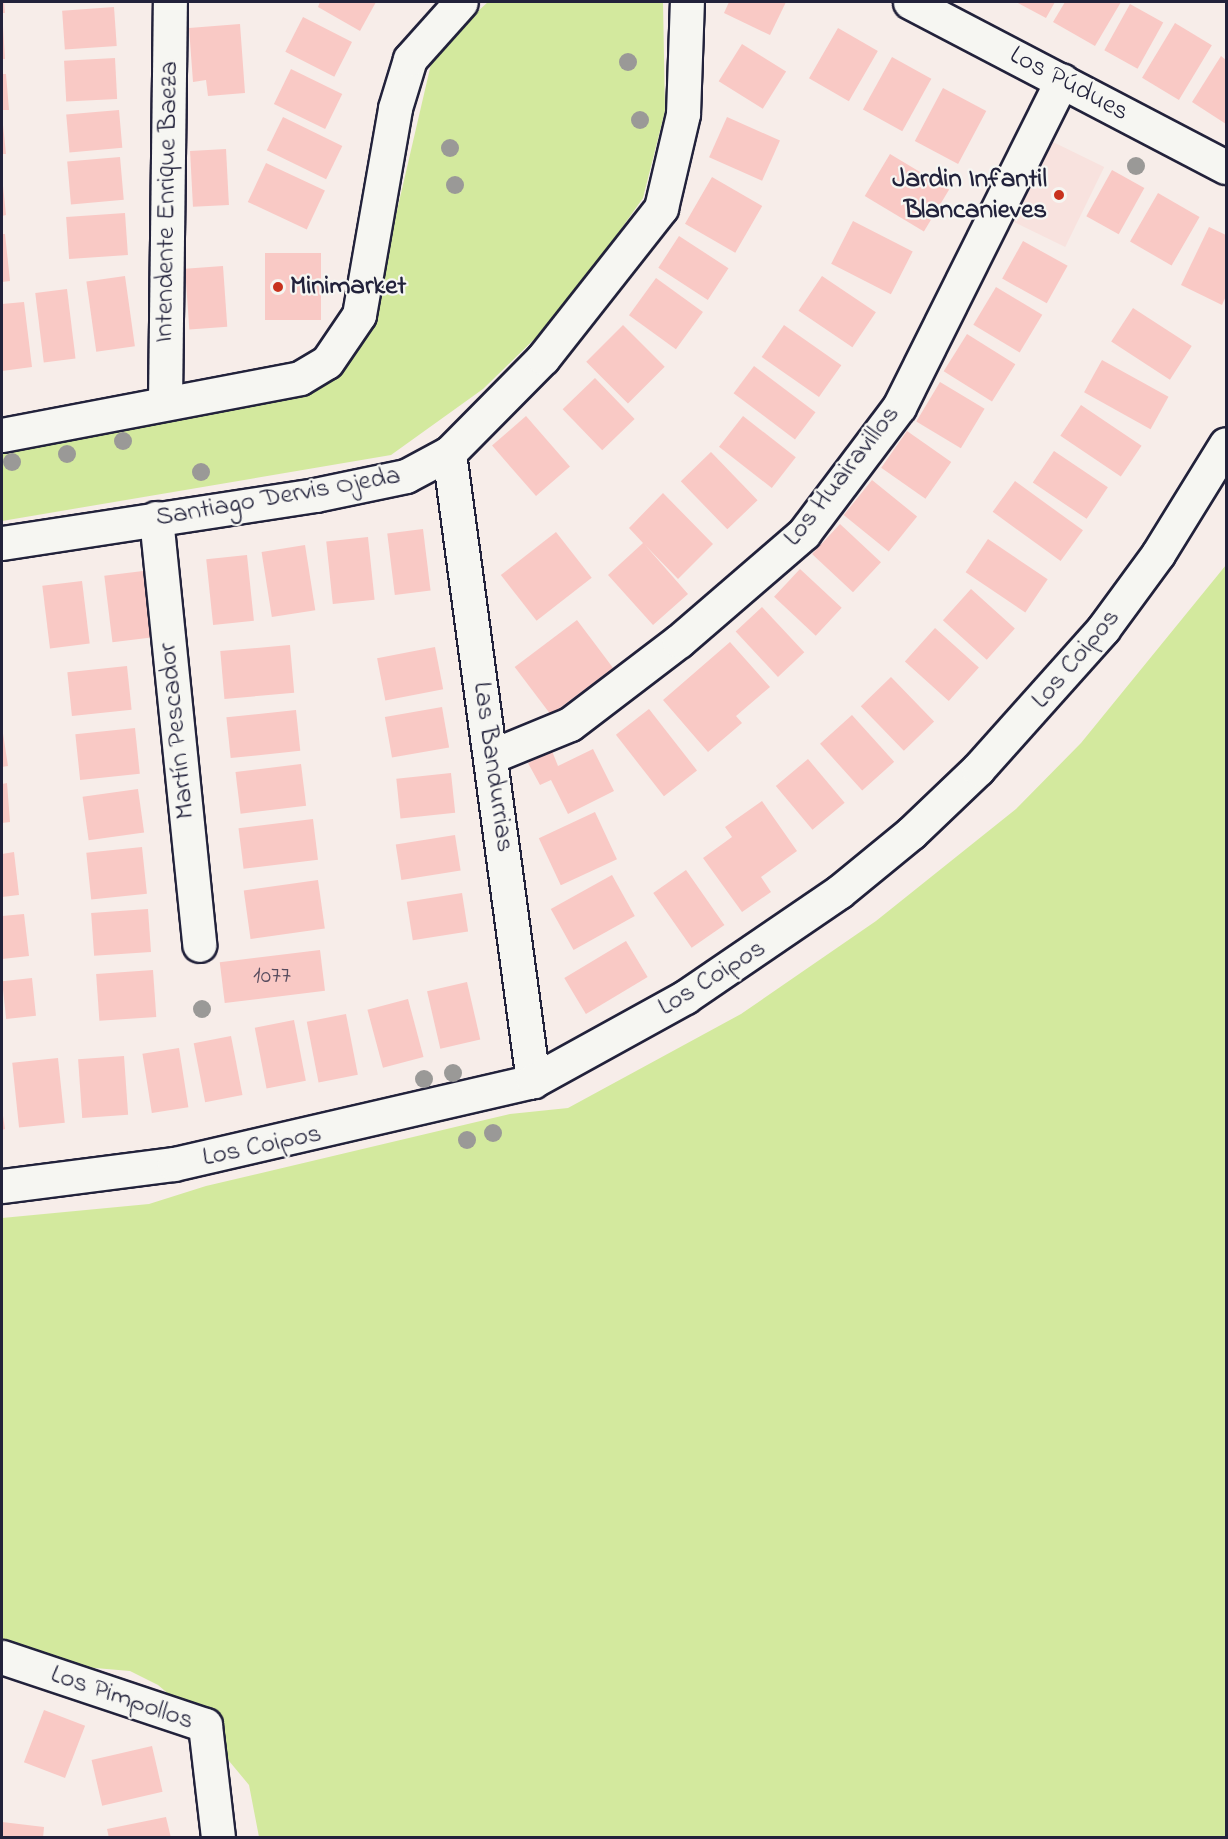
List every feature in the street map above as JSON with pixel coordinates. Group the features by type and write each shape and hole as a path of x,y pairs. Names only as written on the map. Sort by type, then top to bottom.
{"street":[{"name":"Intendente Enrique Baeza","path":"165,402 170,2"},
{"path":"2,435 300,378 327,362 344,342 359,315 395,108 410,59 461,2"},
{"name":"Santiago Dervis Ojeda","path":"2,543 315,495 406,476 449,453 543,358 661,208 683,114 687,2"},
{"name":"Los Púdues","path":"910,2 1227,167"},
{"name":"Los Huairavillos","path":"492,756 570,724 679,641 804,532 899,407 1062,80"},
{"name":"Los Coipos","path":"2,1186 174,1164 533,1082 685,997 763,947 911,833 1043,701 1103,629 1158,554 1227,444"},
{"name":"Las Bandurrias","path":"449,453 492,756 533,1082"},
{"name":"Martín Pescador","path":"156,518 199,945"},
{"name":"Los Pimpollos","path":"2,1657 205,1725 218,1838"}],"shaded area":[{"name":"Jardin Infantil Blancanieves","path":"1053,142 1104,167 1065,247 1014,222"}],"green space":[{"path":"488,2 663,2 665,111 643,198 563,311 483,389 391,455 2,521 2,453 298,397 339,372 363,341 376,301 434,51"},
{"path":"1226,565 1226,1837 259,1837 249,1785 185,1708 158,1685 130,1671 2,1660 2,1218 149,1204 206,1186 510,1114 568,1108 741,1014 876,921 1016,809 1081,743"}],"building":[{"path":"2,2 4,2 5,13 2,13"},
{"path":"320,2 376,2 360,31 318,7"},
{"path":"729,2 786,2 770,35 724,13"},
{"path":"1016,2 1055,2 1046,18"},
{"path":"1065,2 1121,2 1095,46 1053,22"},
{"path":"1130,4 1163,22 1138,69 1104,50"},
{"path":"114,7 117,46 65,50 62,11"},
{"path":"303,17 352,42 334,77 285,52"},
{"path":"1175,23 1212,45 1179,100 1142,78"},
{"path":"240,24 245,93 208,96 206,80 193,82 189,28"},
{"path":"3,26 5,59 2,59"},
{"path":"838,28 878,51 849,101 809,78"},
{"path":"742,44 786,72 763,109 719,81"},
{"path":"1221,56 1226,60 1226,124 1192,102"},
{"path":"892,57 931,79 902,131 863,109"},
{"path":"115,58 117,99 66,102 64,61"},
{"path":"291,69 342,94 325,129 274,104"},
{"path":"2,74 6,74 9,110 2,110"},
{"path":"943,88 986,111 958,164 915,141"},
{"path":"119,110 122,148 70,152 66,115"},
{"path":"2,115 6,154 2,154"},
{"path":"283,117 342,146 326,179 267,150"},
{"path":"727,117 780,141 762,181 709,157"},
{"path":"226,149 229,205 193,207 190,151"},
{"path":"890,154 949,190 924,232 865,196"},
{"path":"120,157 124,200 71,204 67,162"},
{"path":"266,163 325,190 307,229 248,202"},
{"path":"1112,170 1144,188 1119,234 1086,216"},
{"path":"2,176 6,215 2,216"},
{"path":"712,177 762,206 735,253 685,224"},
{"path":"1158,193 1200,217 1172,265 1130,241"},
{"path":"125,213 128,255 69,259 66,217"},
{"path":"853,221 913,251 891,294 831,264"},
{"path":"1209,227 1226,235 1226,296 1222,305 1181,285"},
{"path":"2,234 5,234 10,281 2,282"},
{"path":"679,236 728,268 708,300 658,268"},
{"path":"1023,241 1068,266 1047,303 1002,279"},
{"path":"265,253 321,253 321,320 265,320"},
{"path":"223,266 227,327 189,330 185,269"},
{"path":"125,276 135,346 96,352 86,281"},
{"path":"822,276 876,312 852,347 799,311"},
{"path":"656,278 703,312 676,349 629,315"},
{"path":"996,287 1042,315 1020,353 973,325"},
{"path":"67,289 76,358 44,362 35,293"},
{"path":"24,302 32,367 2,371 2,304"},
{"path":"1133,308 1192,346 1170,380 1111,342"},
{"path":"623,325 665,367 628,403 586,362"},
{"path":"784,325 841,365 819,397 762,357"},
{"path":"967,334 1015,364 992,402 944,371"},
{"path":"1102,360 1168,397 1151,429 1084,392"},
{"path":"754,366 815,412 795,439 734,393"},
{"path":"595,378 635,419 602,450 563,409"},
{"path":"940,382 985,409 961,448 916,421"},
{"path":"1081,405 1142,446 1121,476 1060,436"},
{"path":"526,416 570,467 536,496 492,446"},
{"path":"743,416 796,457 772,488 719,447"},
{"path":"907,431 951,462 925,499 881,468"},
{"path":"1054,451 1108,487 1087,519 1033,483"},
{"path":"711,452 758,500 727,529 681,481"},
{"path":"872,480 917,517 889,551 844,515"},
{"path":"1015,481 1083,530 1061,561 993,512"},
{"path":"663,493 713,544 678,579 645,545 688,594 653,625 608,575 643,543 629,528"},
{"path":"840,524 881,562 853,592 812,554"},
{"path":"423,529 431,591 395,595 387,533"},
{"path":"556,532 592,578 537,621 501,575"},
{"path":"368,537 375,600 333,604 326,541"},
{"path":"988,539 1048,579 1025,612 966,572"},
{"path":"305,545 315,610 272,617 262,552"},
{"path":"247,555 254,621 213,625 206,559"},
{"path":"800,569 842,608 816,636 774,597"},
{"path":"143,571 151,638 112,642 104,576"},
{"path":"82,581 90,644 50,648 42,586"},
{"path":"971,589 1015,628 987,660 943,620"},
{"path":"762,607 804,652 778,677 736,632"},
{"path":"577,620 613,668 551,715 515,667"},
{"path":"935,628 979,667 949,701 905,661"},
{"path":"730,642 770,687 736,716 742,723 708,752 663,700"},
{"path":"290,645 294,693 224,699 220,651"},
{"path":"435,647 443,689 385,700 377,658"},
{"path":"127,666 132,710 72,716 67,672"},
{"path":"891,677 934,722 904,751 861,706"},
{"path":"442,707 449,747 392,757 385,717"},
{"path":"649,709 697,770 664,796 616,735"},
{"path":"296,710 300,751 231,758 226,717"},
{"path":"852,715 894,762 862,791 820,744"},
{"path":"2,727 8,766 2,767"},
{"path":"135,728 140,774 80,780 75,734"},
{"path":"593,749 614,791 568,814 551,780 540,785 528,763 552,751 558,766"},
{"path":"808,759 845,803 812,830 776,786"},
{"path":"301,764 306,806 241,814 235,772"},
{"path":"451,773 455,813 400,819 396,779"},
{"path":"7,783 10,822 2,823 2,784"},
{"path":"138,789 144,833 89,840 83,797"},
{"path":"762,801 797,851 761,877 771,892 742,912 703,858 732,837 725,827"},
{"path":"595,812 617,859 561,885 539,838"},
{"path":"313,819 318,860 244,869 239,828"},
{"path":"455,835 461,871 401,880 396,844"},
{"path":"142,847 147,894 91,900 86,853"},
{"path":"14,852 19,895 2,897 2,854"},
{"path":"686,870 724,925 692,948 653,893"},
{"path":"612,875 635,916 574,950 551,909"},
{"path":"318,880 325,929 251,939 244,890"},
{"path":"462,893 468,932 413,940 407,902"},
{"path":"148,909 151,952 94,956 91,913"},
{"path":"24,914 29,956 2,959 2,916"},
{"path":"626,941 648,977 586,1014 564,978"},
{"path":"320,950 325,991 225,1003 220,962"},
{"path":"153,970 156,1017 99,1021 96,974"},
{"path":"32,978 36,1016 6,1019 2,981"},
{"path":"467,982 480,1039 440,1049 427,991"},
{"path":"408,999 424,1057 383,1068 367,1010"},
{"path":"346,1014 358,1075 319,1082 307,1022"},
{"path":"294,1020 306,1081 267,1088 255,1028"},
{"path":"231,1036 242,1095 205,1102 194,1043"},
{"path":"179,1048 188,1107 152,1113 142,1054"},
{"path":"124,1056 128,1115 82,1118 78,1059"},
{"path":"58,1058 65,1123 19,1127 12,1063"},
{"path":"2,1109 5,1129 2,1130"},
{"path":"44,1710 85,1726 65,1778 24,1762"},
{"path":"152,1746 163,1792 102,1806 92,1760"},
{"path":"166,1817 171,1838 109,1838 107,1829"},
{"path":"2,1822 44,1827 43,1838 2,1838"}],"place":[{"name":"Jardin Infantil Blancanieves","path":"1059,195"},
{"name":"Minimarket","path":"278,287"}]}
